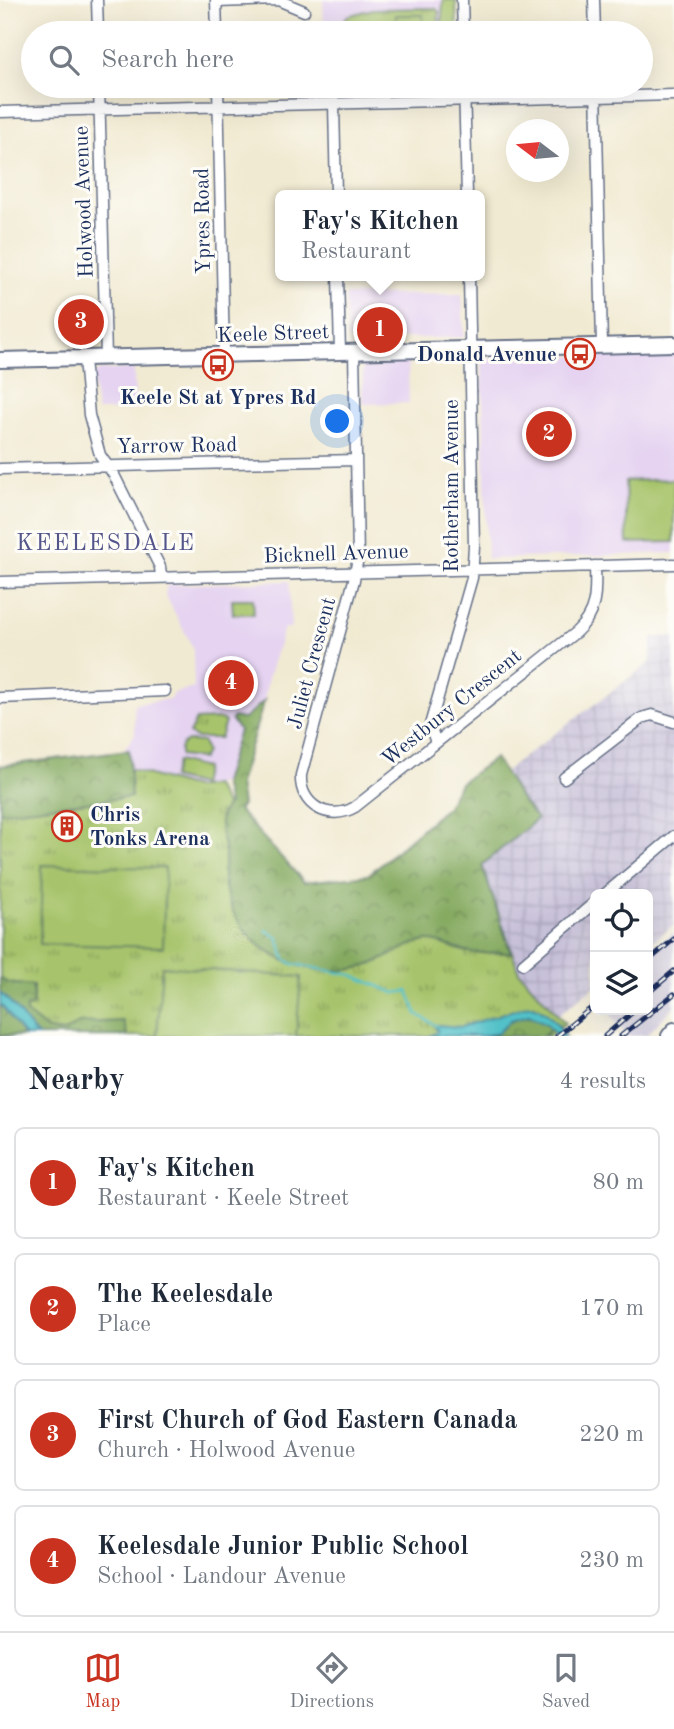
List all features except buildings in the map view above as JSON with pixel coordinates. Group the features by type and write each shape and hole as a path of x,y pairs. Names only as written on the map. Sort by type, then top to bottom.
{"main road":[{"name":"Keele Street","path":"0,360 674,344"},
{"path":"669,1036 674,1030"}],"street":[{"path":"97,0 98,21"},
{"path":"217,21 216,1 278,0 304,11"},
{"path":"462,0 463,21"},
{"path":"594,0 595,21"},
{"path":"653,96 674,95"},
{"name":"Holwood Avenue","path":"100,98 106,358"},
{"name":"Ypres Road","path":"218,98 224,355"},
{"path":"0,112 553,98"},
{"path":"597,98 602,345"},
{"path":"465,100 467,190"},
{"path":"334,104 336,190"},
{"name":"Juliet Crescent","path":"301,775 358,557 356,460 339,281"},
{"name":"Rotherham Avenue","path":"436,743 430,725 472,578 474,546 469,281"},
{"path":"84,359 89,415 100,455 114,475 160,567 161,577"},
{"name":"Yarrow Road","path":"0,469 356,460"},
{"name":"Bicknell Avenue","path":"0,582 674,564"},
{"name":"Westbury Crescent","path":"301,775 303,792 313,806 329,813 342,813 363,801 582,626 594,606 594,566"},
{"path":"0,698 165,691"},
{"path":"564,778 642,718 652,715 674,722"},
{"path":"611,889 674,836"},
{"path":"523,964 590,906"}],"shaded area":[{"path":"323,0 456,0 457,21 324,21"},
{"path":"462,294 464,337 347,340 345,295"},
{"path":"674,353 674,553 487,559 482,359"},
{"path":"408,362 409,403 362,404 363,365"},
{"path":"134,369 135,410 97,411 92,375 100,370"},
{"path":"289,581 291,628 284,628 268,678 264,701 244,719 234,717 232,720 239,730 223,783 194,788 126,768 122,752 135,734 134,704 170,699 174,693 194,688 193,648 165,594 167,585"},
{"path":"652,637 674,637 674,925 653,941 653,889 590,889 590,990 558,1015 519,973 482,865 537,819 522,801 505,771 651,662"},
{"path":"674,932 674,1006 646,1036 627,1036 611,1015 653,1015 653,949"}],"green space":[{"path":"443,0 456,0 457,21 442,21"},
{"path":"435,8 439,12 439,21 344,21 347,16 373,9"},
{"path":"396,15 423,15 423,21 396,21"},
{"path":"674,479 674,542 627,543 625,481"},
{"path":"232,599 253,599 254,614 233,614"},
{"path":"264,701 239,784 242,805 238,810 304,882 368,875 446,808 460,783 495,758 522,801 537,819 482,865 511,953 468,952 427,941 363,967 320,970 280,958 262,948 247,934 235,916 227,896 223,878 225,857 220,822 223,810 228,804 223,783 239,730 231,720 233,717 244,719"},
{"path":"221,719 225,722 220,738 196,738 189,734 196,720"},
{"path":"188,741 203,742 206,752 202,759 181,756 181,747"},
{"path":"129,750 131,797 0,812 0,766"},
{"path":"177,761 205,768 201,785 172,778"},
{"path":"126,768 194,788 214,785 280,893 482,865 519,972 565,1023 550,1036 0,1036 0,803"},
{"path":"42,865 165,868 163,947 40,944"},
{"path":"162,966 301,977 296,1036 157,1036"},
{"path":"0,978 8,983 33,986 33,1005 26,1008 26,1013 48,1030 64,1032 79,1023 123,1021 128,1036 38,1036 0,993"},
{"path":"0,1004 7,1012 25,1036 0,1035"},
{"path":"529,1015 542,1020 552,1029 544,1036 483,1036 498,1033 511,1020"}],"water":[{"path":"0,993 38,1036 25,1036 21,1032 0,1004"},
{"path":"529,1005 550,1017 565,1036 557,1036 547,1024 529,1015 511,1020 498,1033 483,1036 430,1036 437,1032 437,1025 461,1027"}],"waterway":[{"path":"266,930 278,938 285,959 293,964 352,975 395,993 408,991 417,1014 437,1026"}],"railway":[{"path":"653,957 674,939"},
{"path":"653,989 674,971"},
{"path":"621,1036 674,994"},
{"path":"557,1036 590,1009"},
{"path":"605,1036 629,1015"}],"place":[{"name":"First Church of God Eastern Canada","path":"81,322"},
{"name":"Fay's Kitchen","path":"380,330"},
{"name":"Donald Avenue","path":"580,354"},
{"name":"Keele St at Ypres Rd","path":"218,365"},
{"name":"The Keelesdale","path":"549,434"},
{"name":"Keelesdale Junior Public School","path":"231,683"},
{"name":"Chris Tonks Arena","path":"67,826"}],"district":[{"name":"KEELESDALE","path":"106,542"}]}
